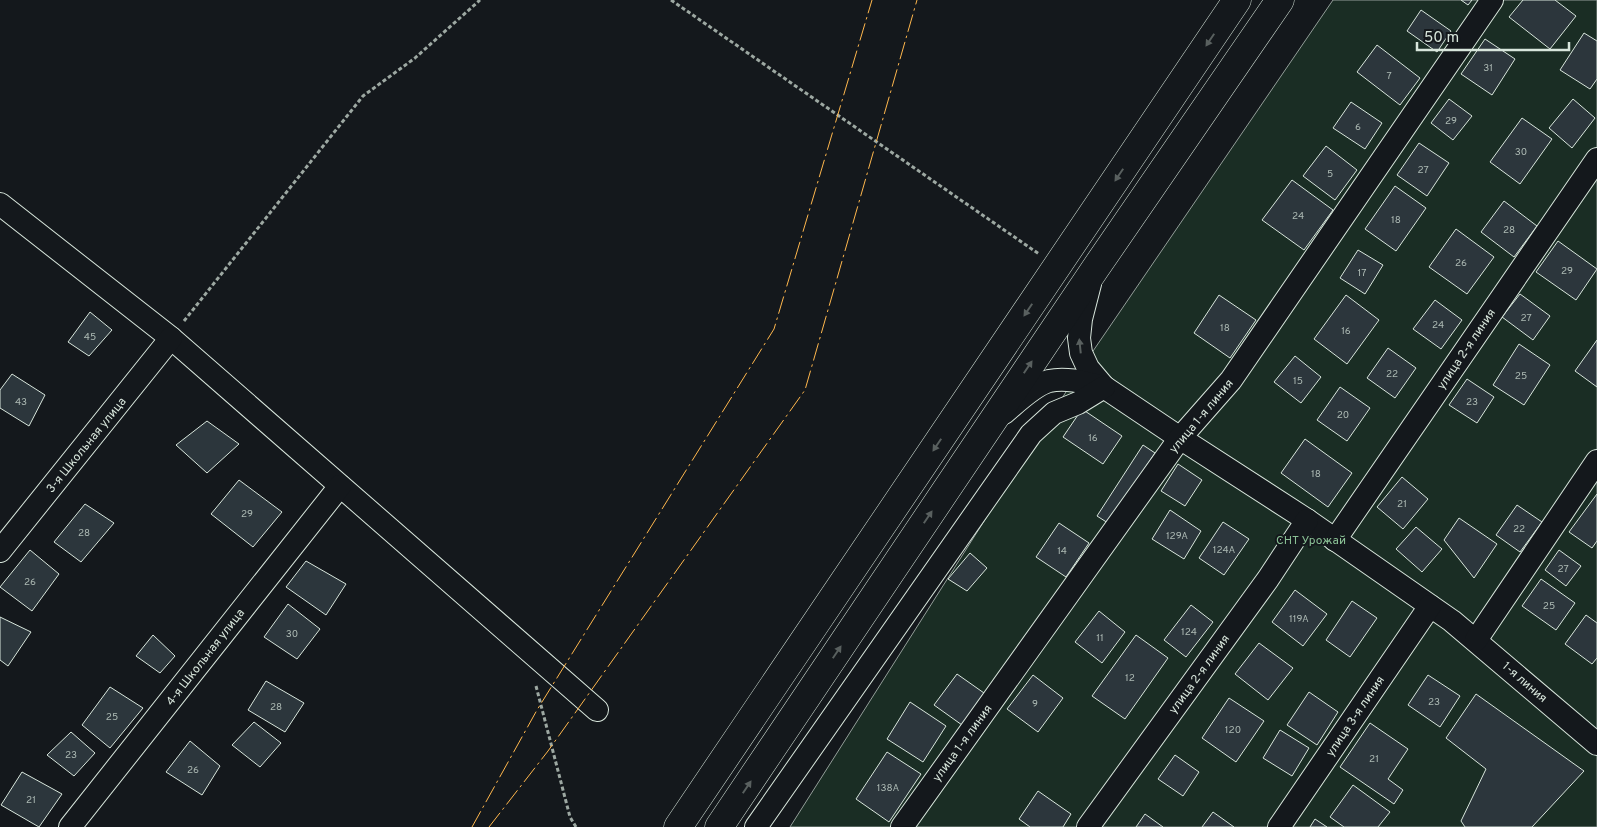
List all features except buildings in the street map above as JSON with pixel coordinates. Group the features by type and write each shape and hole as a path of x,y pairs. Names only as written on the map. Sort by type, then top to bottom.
{"main road":[{"path":"678,827 1237,0"},
{"path":"719,827 1095,268 1280,0"}],"street":[{"name":"улица 1-я линия","path":"902,827 1180,438 1232,380 1492,0"},
{"name":"улица 2-я линия","path":"1335,540 1597,159"},
{"path":"0,204 171,338 597,710"},
{"path":"1095,268 1085,298 1079,338 1081,354 1088,368 1104,387"},
{"name":"3-я Школьная улица","path":"0,551 171,338"},
{"path":"990,424 1029,393 1048,382 1061,380 1078,381 1104,387"},
{"path":"756,827 1032,434 1054,413 1078,404 1104,387"},
{"name":"1-я линия","path":"1104,387 1307,520 1452,621 1597,744"},
{"path":"1476,640 1597,461"},
{"name":"4-я Школьная улица","path":"70,827 340,486"},
{"name":"улица 2-я линия","path":"1088,827 1268,579 1307,520"},
{"name":"улица 3-я линия","path":"1279,827 1430,606"}],"path":[{"path":"171,338 363,96 415,58 480,0"},
{"path":"671,0 1058,267"},
{"path":"536,685 570,816 576,827"}],"green space":[{"name":"СНТ Урожай","path":"1333,0 1597,0 1597,827 790,827 1078,373"}],"power":[{"path":"472,827 537,710 774,329 872,0"},
{"path":"489,827 548,751 805,390 917,0"}]}
